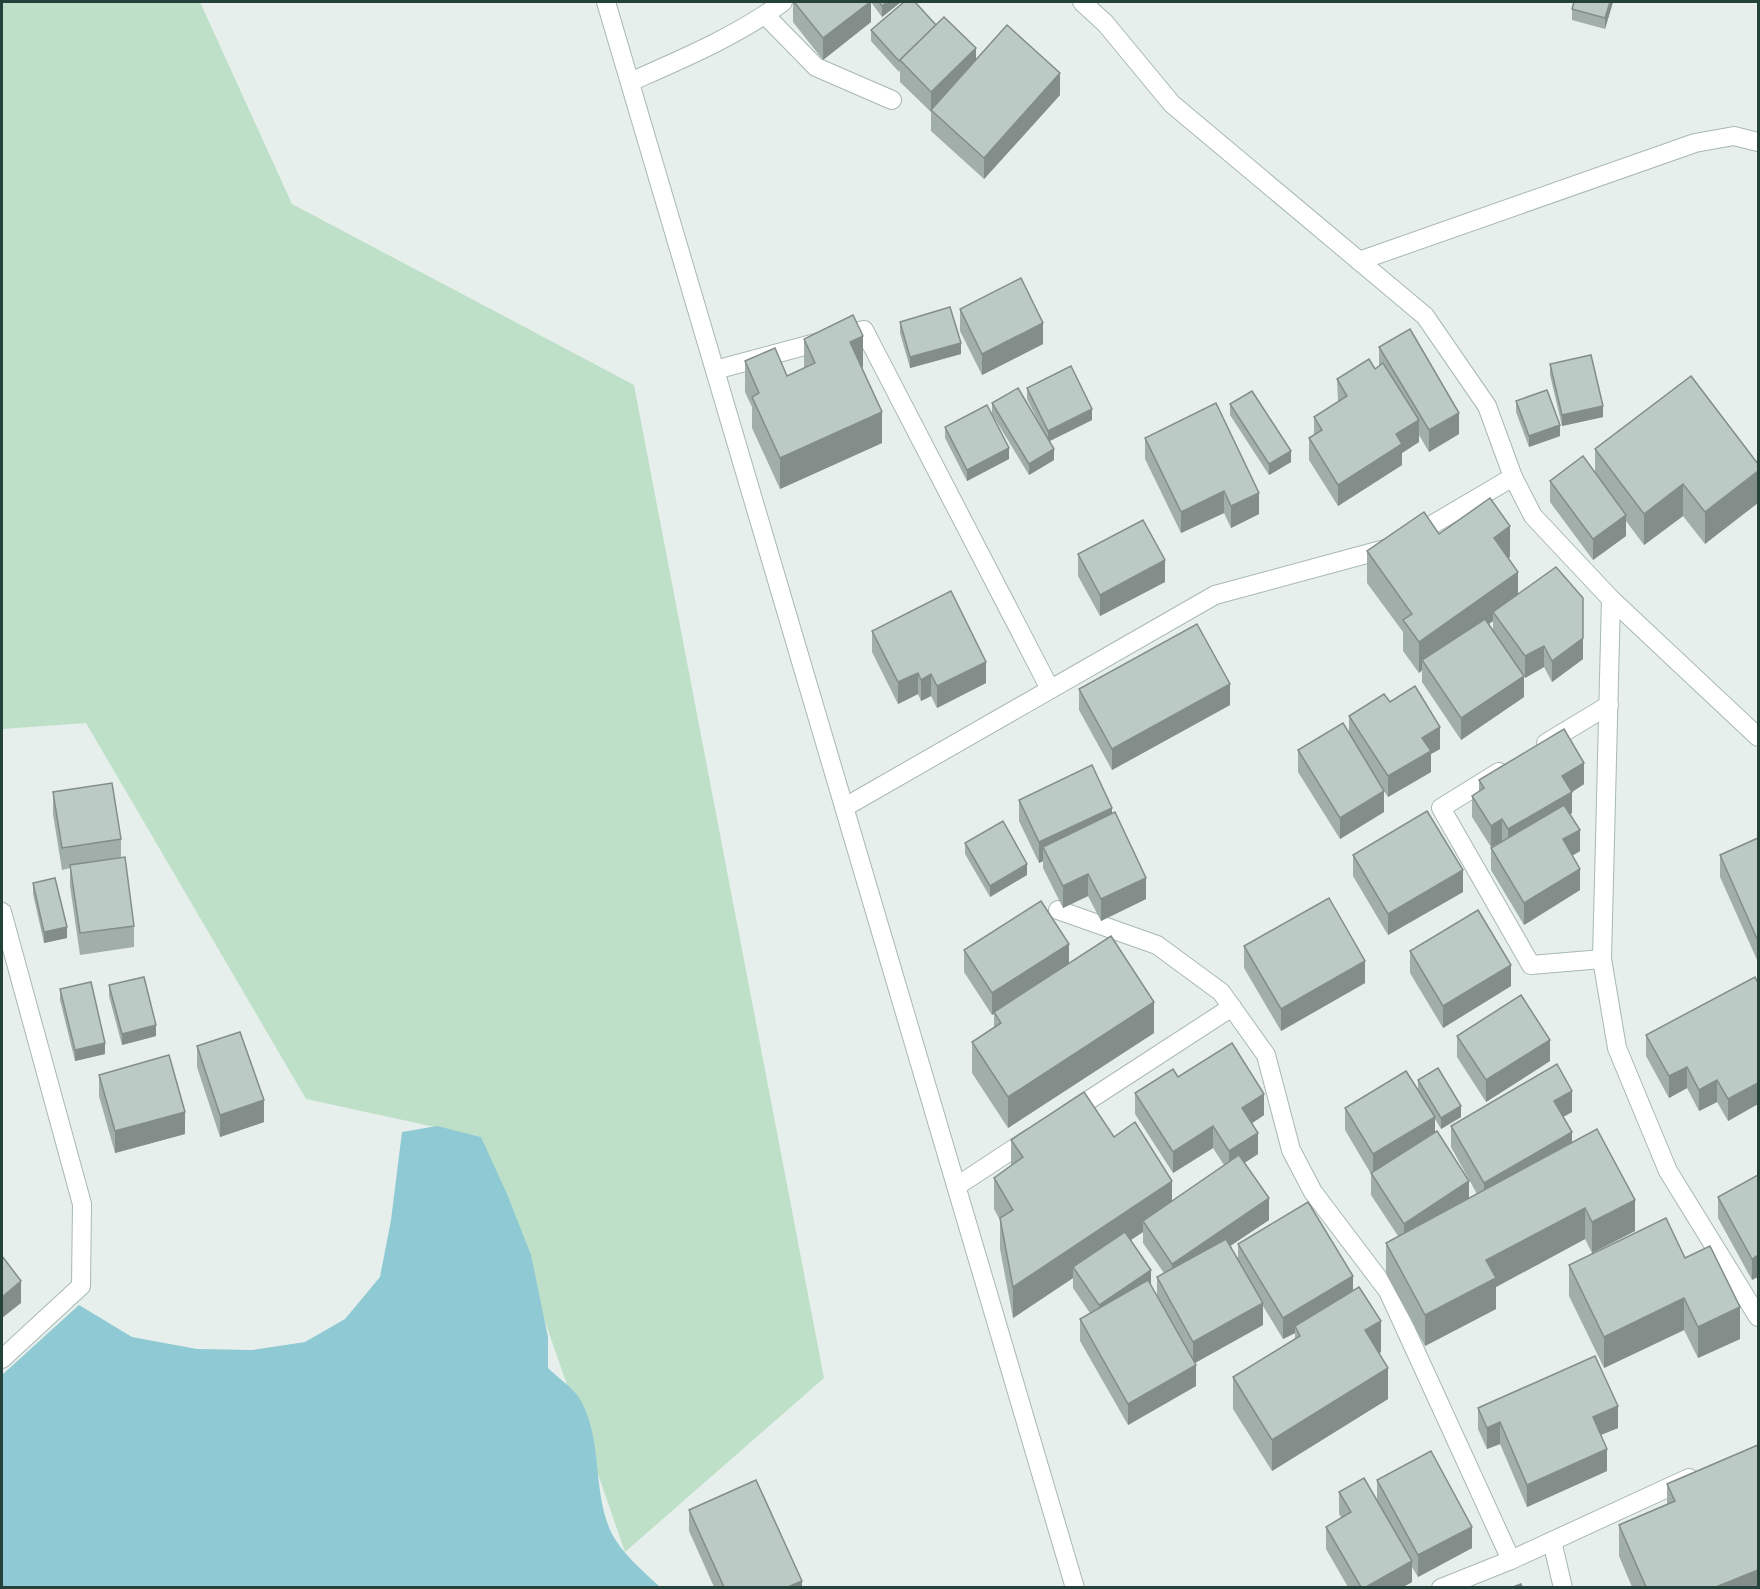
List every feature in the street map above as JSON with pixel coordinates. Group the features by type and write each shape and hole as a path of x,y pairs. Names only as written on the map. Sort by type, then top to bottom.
{"street":[{"path":"606,2 1075,1587"},
{"path":"630,82 695,53 765,15 783,2"},
{"path":"1082,2 1105,23 1172,104 1425,316 1487,406 1513,477 1533,516 1611,599 1758,737"},
{"path":"765,15 816,67 892,100"},
{"path":"1359,261 1695,143 1734,136 1758,141"},
{"path":"715,370 864,330 1050,689"},
{"path":"845,807 1215,596 1396,546 1513,477"},
{"path":"1611,599 1602,959 1617,1047 1668,1171 1758,1317"},
{"path":"1530,753 1609,705"},
{"path":"1510,765 1441,807 1531,965 1602,959"},
{"path":"1058,910 1157,945 1221,992 1266,1055 1291,1150 1313,1192 1388,1291 1511,1560"},
{"path":"2,912 82,1204 81,1286 2,1359"},
{"path":"957,1186 1232,1007"},
{"path":"1441,1587 1511,1560 1704,1471"},
{"path":"1552,1541 1563,1587"}],"green space":[{"path":"2,2 200,2 292,204 634,385 824,1378 625,1552 481,1137 306,1099 86,723 2,729"}],"water":[{"path":"437,1126 481,1137 531,1255 548,1337 548,1368 575,1392 588,1416 595,1449 601,1499 611,1532 627,1555 660,1587 2,1587 2,1375 79,1305 132,1337 197,1349 252,1350 305,1342 345,1319 380,1277 391,1220 402,1132"}],"building":[{"path":"794,2 870,2 823,38"},
{"path":"904,2 915,2 936,25 899,61 871,30"},
{"path":"1574,2 1610,2 1605,18 1572,9"},
{"path":"944,17 976,48 931,92 900,60"},
{"path":"1007,25 1060,73 984,158 931,110"},
{"path":"1021,278 1043,323 982,354 960,309"},
{"path":"950,307 961,343 910,357 900,322"},
{"path":"853,315 863,336 850,342 882,412 780,458 752,397 759,393 745,361 775,348 787,376 815,363 804,339"},
{"path":"1410,329 1459,413 1429,430 1379,347"},
{"path":"1591,355 1603,406 1562,415 1550,364"},
{"path":"1369,359 1375,369 1383,363 1419,420 1396,434 1402,444 1338,485 1309,438 1322,430 1314,417 1347,396 1337,379"},
{"path":"1071,366 1092,409 1048,431 1027,388"},
{"path":"1691,376 1758,464 1758,471 1705,512 1683,484 1644,514 1595,449"},
{"path":"1018,388 1054,449 1029,464 992,403"},
{"path":"1547,390 1560,425 1529,436 1516,401"},
{"path":"1252,391 1291,451 1269,464 1230,404"},
{"path":"1216,403 1259,493 1231,506 1224,491 1181,512 1145,438"},
{"path":"987,405 1009,448 967,470 945,427"},
{"path":"1583,456 1626,515 1593,539 1550,481"},
{"path":"1490,498 1510,526 1494,538 1518,572 1419,642 1403,620 1412,614 1367,551 1424,512 1439,534"},
{"path":"1143,520 1165,560 1100,595 1078,554"},
{"path":"1556,567 1583,598 1583,638 1552,661 1544,646 1525,656 1493,612"},
{"path":"951,591 986,662 937,686 931,674 921,680 918,673 898,682 872,631"},
{"path":"1485,619 1524,676 1461,718 1422,660"},
{"path":"1197,624 1230,684 1112,749 1079,689"},
{"path":"1415,686 1440,727 1422,738 1431,751 1388,776 1349,716 1384,694 1390,702"},
{"path":"1343,723 1384,791 1340,818 1298,750"},
{"path":"1564,729 1584,763 1562,776 1572,792 1508,829 1502,819 1491,826 1472,796 1484,788 1479,780"},
{"path":"1092,765 1112,808 1039,842 1019,800"},
{"path":"112,783 121,839 62,848 53,792"},
{"path":"1564,805 1580,830 1563,839 1580,869 1524,903 1491,848"},
{"path":"1427,811 1463,870 1388,914 1353,855"},
{"path":"1115,812 1146,878 1101,899 1088,874 1063,886 1043,847"},
{"path":"1003,821 1027,864 990,886 965,843"},
{"path":"1758,838 1758,941 1720,855"},
{"path":"125,857 134,926 80,933 70,865"},
{"path":"55,878 67,927 44,932 33,883"},
{"path":"1329,898 1365,961 1281,1009 1244,946"},
{"path":"1041,901 1069,944 992,993 964,950"},
{"path":"1478,910 1511,965 1443,1006 1410,951"},
{"path":"1111,936 1154,1002 1008,1097 972,1042 1001,1023 994,1012"},
{"path":"144,977 156,1025 122,1034 109,985"},
{"path":"1755,977 1758,983 1758,1083 1728,1099 1717,1080 1699,1090 1687,1067 1669,1076 1646,1035"},
{"path":"91,982 105,1043 75,1050 60,989"},
{"path":"1521,995 1550,1040 1486,1080 1457,1036"},
{"path":"240,1032 264,1100 220,1115 197,1046"},
{"path":"1232,1043 1264,1094 1242,1108 1258,1133 1229,1151 1213,1126 1173,1152 1135,1093 1173,1069 1178,1077"},
{"path":"169,1055 185,1112 115,1131 99,1075"},
{"path":"1557,1064 1572,1091 1554,1101 1572,1132 1484,1183 1451,1126"},
{"path":"1438,1068 1461,1106 1441,1118 1418,1080"},
{"path":"1406,1071 1435,1117 1373,1154 1345,1108"},
{"path":"1084,1092 1114,1137 1135,1122 1172,1181 1013,1287 1000,1218 1013,1210 994,1178 1023,1157 1011,1140"},
{"path":"1597,1129 1635,1200 1592,1222 1585,1208 1486,1260 1496,1278 1425,1315 1386,1243"},
{"path":"1437,1131 1469,1181 1404,1224 1371,1173"},
{"path":"1239,1155 1269,1198 1172,1264 1143,1221"},
{"path":"1758,1175 1758,1255 1752,1259 1718,1197"},
{"path":"1308,1202 1353,1276 1283,1318 1238,1244"},
{"path":"1666,1218 1685,1258 1710,1246 1740,1307 1698,1327 1684,1298 1604,1337 1569,1265"},
{"path":"1125,1232 1151,1270 1099,1305 1073,1267"},
{"path":"1226,1239 1263,1303 1193,1342 1157,1277"},
{"path":"2,1256 21,1281 2,1297"},
{"path":"1148,1280 1196,1365 1128,1404 1080,1319"},
{"path":"1359,1287 1381,1321 1365,1330 1388,1368 1272,1440 1233,1377 1300,1336 1295,1326"},
{"path":"1595,1356 1618,1406 1593,1417 1607,1449 1527,1485 1500,1422 1487,1428 1478,1408"},
{"path":"1758,1445 1758,1570 1716,1587 1646,1587 1619,1525 1675,1501 1667,1484"},
{"path":"1431,1451 1472,1527 1418,1555 1377,1480"},
{"path":"1364,1478 1412,1561 1366,1587 1361,1587 1326,1527 1351,1512 1339,1492"},
{"path":"756,1480 802,1581 788,1587 724,1587 689,1510"}]}
